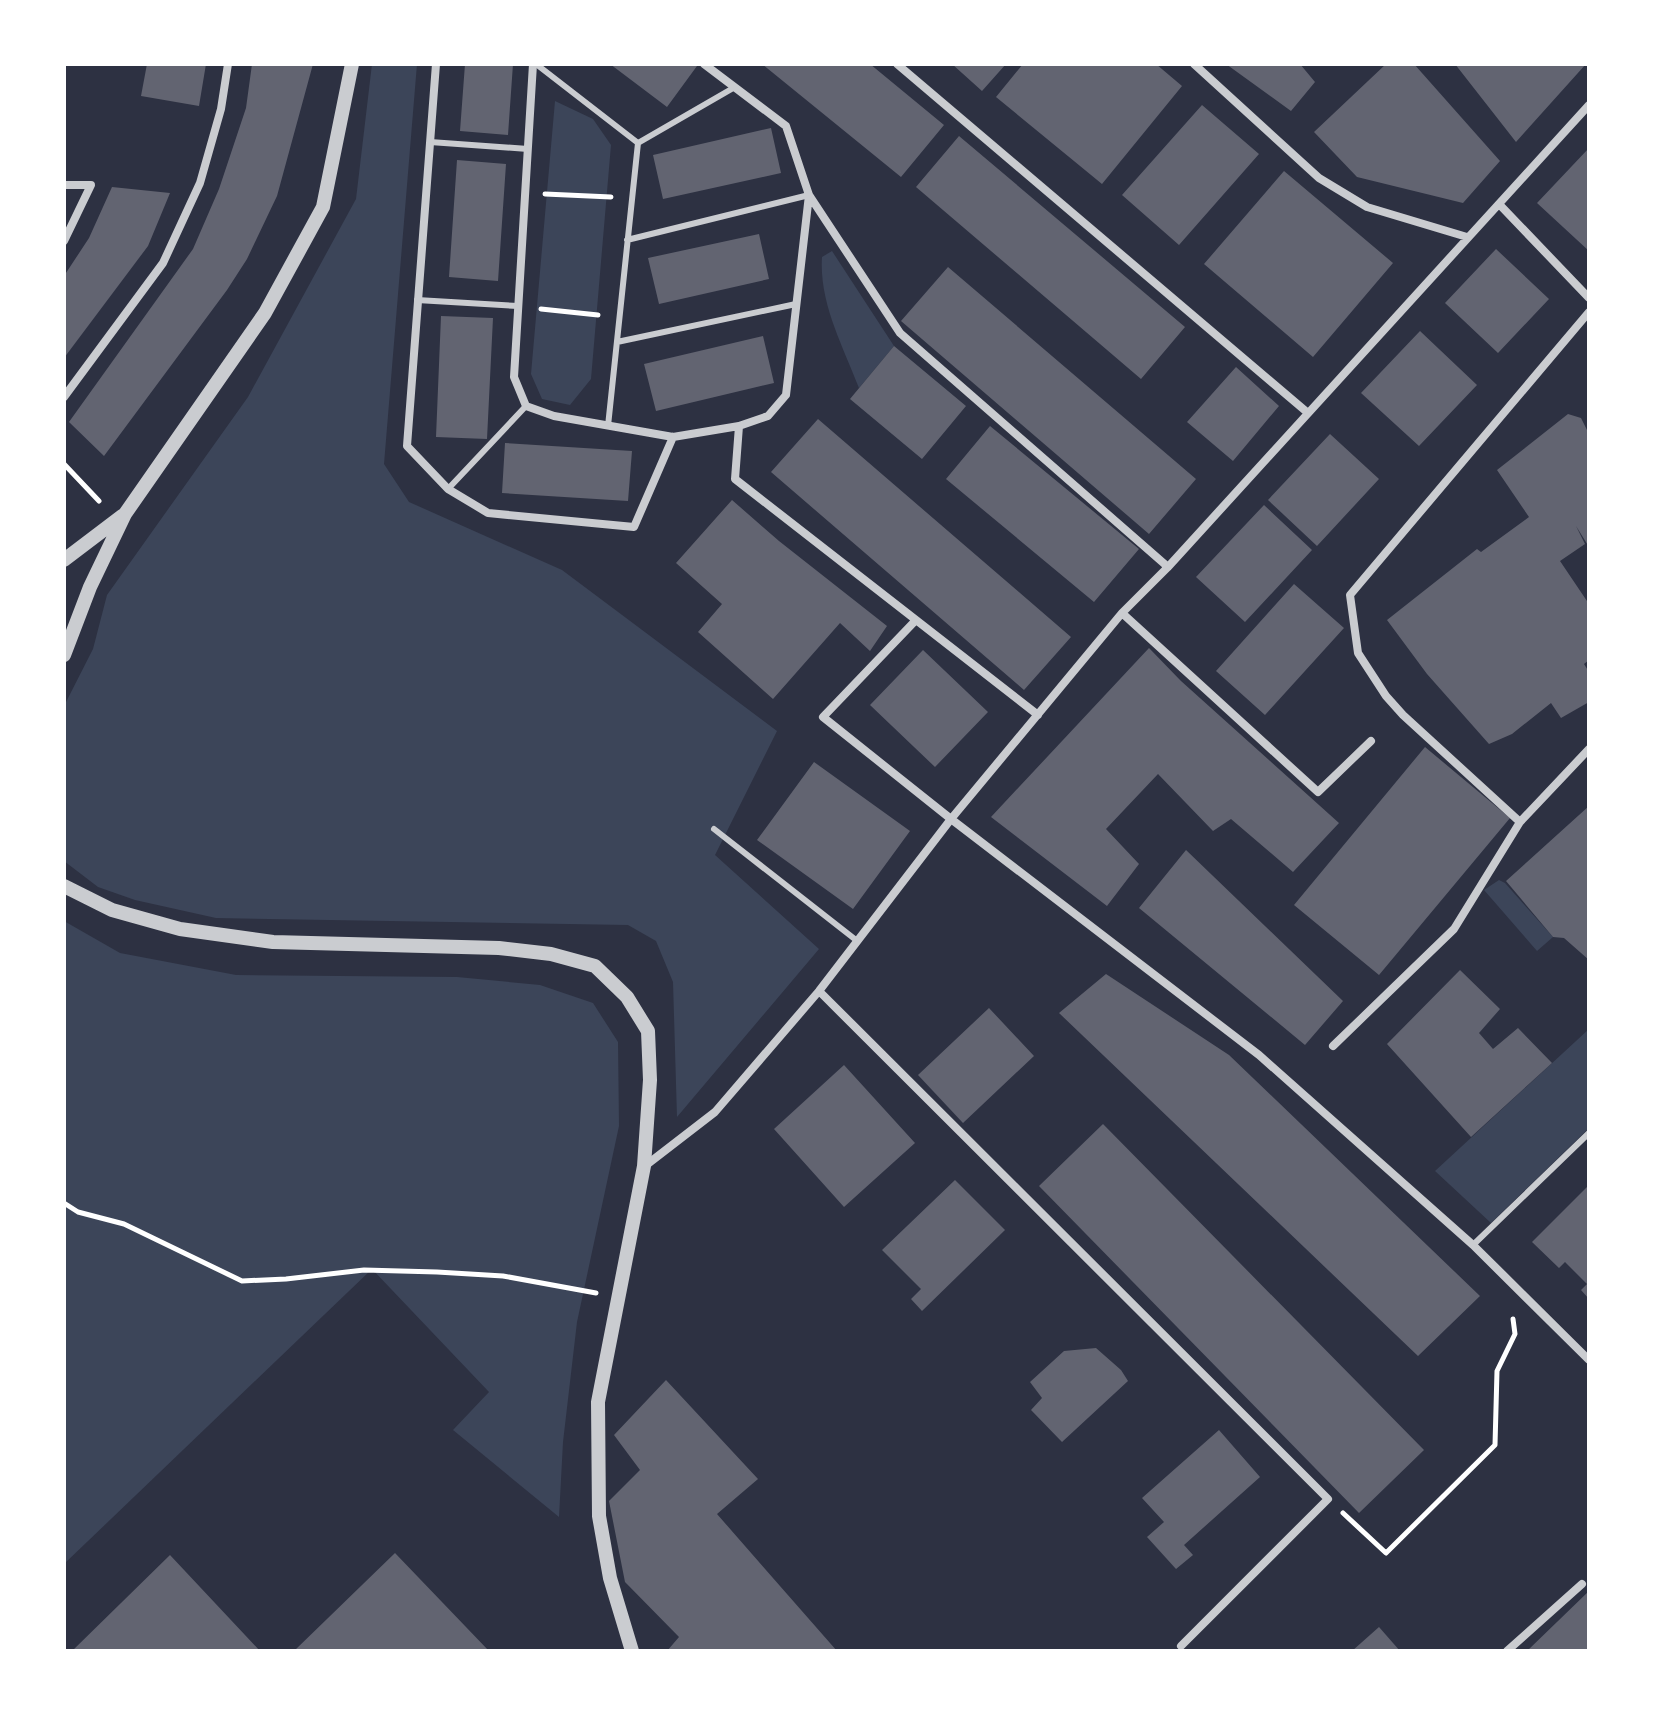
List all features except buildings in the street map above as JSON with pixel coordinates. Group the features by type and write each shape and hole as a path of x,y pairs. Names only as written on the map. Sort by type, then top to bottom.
{"street":[{"path":"64,397 163,263 200,183 221,109 228,64"},
{"path":"64,655 121,517 265,313 323,207 352,64"},
{"path":"436,64 407,446 448,489 488,513 634,527 673,437"},
{"path":"535,64 514,377 526,406 554,416 673,437 739,426 768,416 786,395 809,195"},
{"path":"704,64 786,126 809,195 900,333 1168,567"},
{"path":"897,64 1308,413"},
{"path":"1194,64 1319,178 1367,207 1467,237"},
{"path":"644,1166 715,1112 819,991 951,819 1122,613 1168,567 1589,105"},
{"path":"64,185 91,185 64,241"},
{"path":"1499,204 1589,298"},
{"path":"1520,822 1386,696 1358,653 1350,595 1589,312"},
{"path":"739,426 735,479 1038,715"},
{"path":"64,560 121,517"},
{"path":"1122,613 1318,792 1371,741"},
{"path":"916,620 823,717 1259,1055 1473,1245 1589,1360"},
{"path":"1333,1046 1454,929 1520,822 1589,749"},
{"path":"64,886 112,910 180,929 273,942 499,948 551,954 595,966 627,997 648,1031 650,1080 644,1166 598,1402 599,1516 610,1578 632,1651"},
{"path":"819,991 1328,1499 1181,1646"},
{"path":"1507,1651 1582,1584"}],"lane":[{"path":"535,64 638,143"},
{"path":"638,143 735,87"},
{"path":"430,142 528,149"},
{"path":"608,426 638,143"},
{"path":"627,240 809,195"},
{"path":"417,300 518,306"},
{"path":"617,342 796,304"},
{"path":"448,489 526,406"},
{"path":"714,829 856,940"},
{"path":"1473,1245 1589,1133"}],"path":[{"path":"525,193 632,198"},
{"path":"518,306 619,317"},
{"path":"64,464 121,517"},
{"path":"64,1203 78,1212 124,1224 242,1281 364,1270 437,1272 503,1276 618,1296"},
{"path":"1328,1499 1386,1553 1495,1445 1497,1371 1515,1334 1504,1275"}],"shaded area":[{"path":"372,64 417,64 384,464 409,502 562,570 777,731 715,855 819,949 677,1117 673,982 656,941 628,925 216,918 135,900 98,887 64,861 64,706 93,649 107,595 248,397 356,199"},
{"path":"555,101 593,119 611,145 591,379 570,405 542,399 531,374"},
{"path":"832,251 894,346 859,388 833,324 824,291 822,257"},
{"path":"1499,880 1553,937 1537,951 1484,890"},
{"path":"64,921 120,953 236,975 457,977 540,985 593,1003 618,1042 619,1126 577,1322 563,1442 559,1517 453,1430 489,1392 372,1269 64,1564"},
{"path":"1589,1029 1589,1128 1491,1223 1435,1171"}]}
